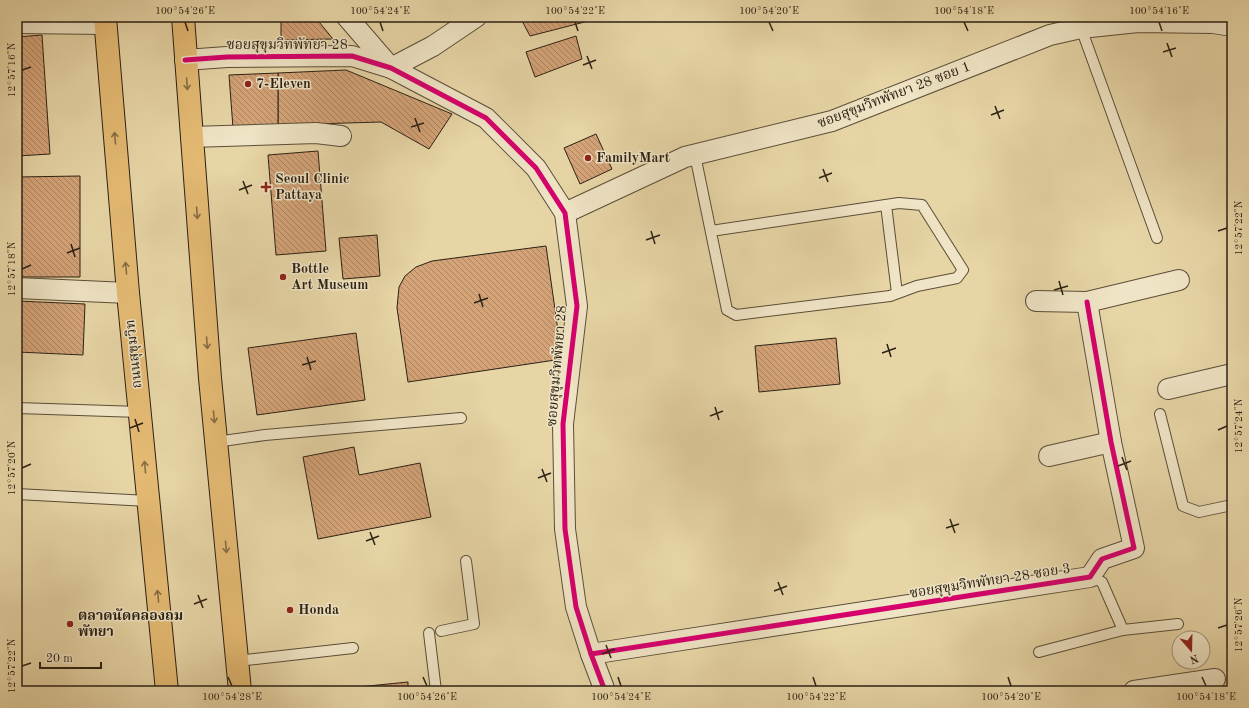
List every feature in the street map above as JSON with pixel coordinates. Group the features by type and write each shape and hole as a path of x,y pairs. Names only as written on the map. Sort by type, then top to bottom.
{"highway":[{"path":"182,17 210,378 240,691"},
{"name":"ถนนสุขุมวิท","path":"106,20 128,293 167,691"}],"street":[{"path":"347,17 391,68 433,46 476,17"},
{"name":"ซอยสุขุมวิทพัทยา 28 ซอย 1","path":"565,213 685,157 751,140 832,122 1050,35 1081,28 1138,19 1213,23 1232,26"},
{"path":"17,23 106,20"},
{"name":"ซอยสุขุมวิทพัทยา 28","path":"185,60 227,57 352,56 391,68 486,118 536,168 565,213 576,306 563,424 565,529 576,607 605,691"},
{"path":"191,137 316,133 341,136"},
{"path":"1036,301 1087,302 1179,280"},
{"path":"17,288 128,293"},
{"name":"ซอยสุขุมวิทพัทยา 28 ซอย 3","path":"591,654 1090,578 1102,559 1134,548 1111,442 1087,302"},
{"path":"1168,389 1232,374"},
{"path":"1049,456 1111,442"},
{"path":"1134,691 1216,679"}],"lane":[{"path":"1081,28 1157,238"},
{"path":"695,155 727,310 736,315 890,296 917,286 957,278 963,270 922,205 898,203 711,231"},
{"path":"886,205 897,293"},
{"path":"17,408 140,412"},
{"path":"1160,414 1183,506 1199,512 1232,505"},
{"path":"216,442 265,435 461,418"},
{"path":"17,494 148,501"},
{"path":"441,631 474,624 466,561"},
{"path":"1090,578 1102,582 1123,630"},
{"path":"1039,652 1123,630 1178,624"},
{"path":"429,633 436,691"},
{"path":"237,661 353,648"}],"building":[{"path":"224,17 267,17 224,18"},
{"path":"281,17 315,17 333,39 281,40"},
{"path":"520,17 604,17 530,36"},
{"path":"42,35 50,154 17,156 17,37"},
{"path":"576,36 582,59 535,77 526,52"},
{"path":"346,70 452,114 429,149 381,122 278,125 278,73"},
{"path":"278,73 278,125 233,128 229,75"},
{"name":"FamilyMart","path":"596,134 612,169 580,184 564,148"},
{"path":"318,151 326,251 276,255 268,155"},
{"path":"80,176 80,277 17,277 17,177"},
{"path":"377,235 380,276 343,279 339,238"},
{"path":"546,246 562,359 408,382 397,308 399,287 405,276 416,267 432,261"},
{"path":"17,301 85,304 83,355 17,352"},
{"path":"356,333 365,400 257,415 248,348"},
{"path":"836,338 840,384 759,392 755,346"},
{"path":"354,447 359,475 420,463 431,517 318,539 303,457"},
{"path":"408,682 408,691 318,691"}],"cycle path":[{"path":"185,60 227,57 352,56 391,68 486,118 536,168 565,213 577,306 563,424 565,529 576,607 605,691"},
{"path":"591,654 1090,577 1102,559 1134,548 1111,442 1087,302"}],"place":[{"name":"7-Eleven","path":"248,84"},
{"name":"FamilyMart","path":"588,158"},
{"name":"Seoul Clinic Pattaya","path":"266,187"},
{"name":"Bottle Art Museum","path":"283,277"},
{"name":"Honda","path":"290,610"},
{"name":"ตลาดนัดคลองถม พัทยา","path":"70,624"}]}
